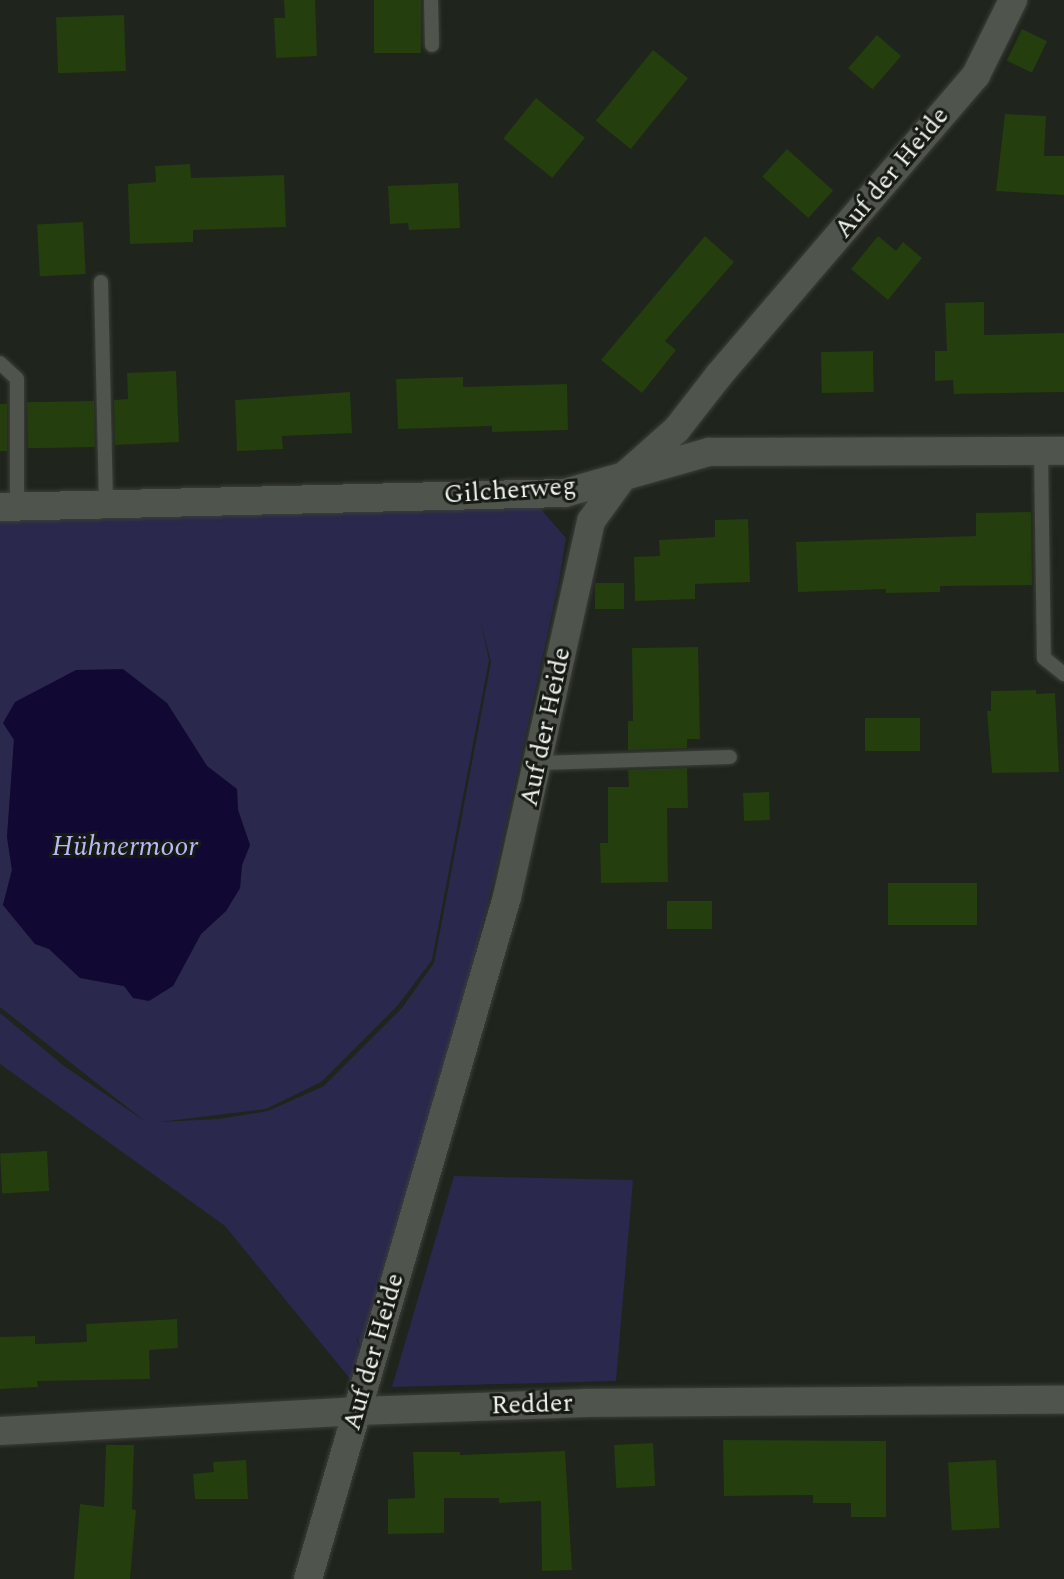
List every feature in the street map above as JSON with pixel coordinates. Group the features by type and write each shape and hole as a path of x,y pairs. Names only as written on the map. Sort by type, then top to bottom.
{"street":[{"name":"Auf der Heide","path":"308,1579 507,897 591,521 623,477 677,429 719,375 976,75 1013,0"},
{"name":"Gilcherweg","path":"9,506 565,493 709,452 1052,451"},
{"name":"Redder","path":"0,1431 358,1411 672,1401 1064,1400"}],"lane":[{"path":"431,0 432,45"},
{"path":"101,282 106,504"},
{"path":"0,363 17,379 9,506"},
{"path":"1052,451 1044,658 1064,674"},
{"path":"539,763 730,757"}],"shaded area":[{"path":"539,507 566,538 497,867 457,1023 363,1352 356,1336 361,1355 351,1380 225,1226 0,1064 0,1013 64,1066 146,1122 0,1007 0,516","holes":["481,623 491,662 434,963 402,1008 324,1086 268,1111 218,1119 159,1122 266,1109 321,1082 398,1005 432,960 489,660","167,703 207,766 237,790 238,810 250,845 242,865 240,888 226,911 201,934 173,986 124,986 80,978 49,949 35,944 3,905 12,870 7,837 14,739"]},
{"path":"454,1176 633,1180 616,1381 392,1387"}],"water":[{"name":"Hühnermoor","path":"123,669 167,703 207,766 237,789 238,810 250,845 242,865 240,888 226,911 201,934 173,986 149,1001 133,998 124,986 80,978 49,949 35,944 3,905 12,870 7,837 14,740 3,723 15,702 76,670"}],"building":[{"path":"284,0 315,0 317,56 276,58 274,18 285,18"},
{"path":"374,0 421,0 421,53 374,53"},
{"path":"124,15 126,71 58,73 56,17"},
{"path":"1022,29 1047,41 1032,73 1007,60"},
{"path":"877,35 901,56 872,89 848,68"},
{"path":"653,50 688,78 631,149 596,121"},
{"path":"536,98 585,138 552,178 503,138"},
{"path":"1005,114 1046,116 1044,156 1064,156 1064,195 996,191"},
{"path":"787,149 833,190 808,218 762,176"},
{"path":"190,164 191,178 284,175 286,227 193,230 193,242 130,244 128,184 156,182 155,166"},
{"path":"458,183 460,228 409,230 408,223 390,224 388,186"},
{"path":"83,222 86,274 40,276 37,224"},
{"path":"705,236 734,262 665,341 676,350 642,393 601,360"},
{"path":"878,236 896,251 903,242 922,258 888,300 851,269"},
{"path":"984,302 984,335 1064,333 1064,392 954,394 953,380 935,381 935,351 947,351 945,303"},
{"path":"873,351 874,392 822,393 821,352"},
{"path":"176,371 179,442 115,445 114,400 128,399 127,373"},
{"path":"463,377 463,387 567,384 568,430 492,432 492,426 398,429 396,379"},
{"path":"350,392 352,433 282,436 283,449 237,451 235,400"},
{"path":"94,401 95,447 28,448 27,402"},
{"path":"0,404 7,404 7,451 0,451"},
{"path":"1031,512 1032,585 940,586 940,592 886,593 886,589 798,592 796,542 976,536 976,513"},
{"path":"748,519 750,582 695,584 695,599 635,601 634,557 660,556 659,540 715,537 715,520"},
{"path":"595,583 624,583 624,609 595,609"},
{"path":"698,647 700,739 687,739 687,748 628,750 628,721 633,721 632,648"},
{"path":"1036,690 1036,694 1055,693 1059,772 992,773 987,711 991,711 991,691"},
{"path":"865,718 920,718 920,751 865,751"},
{"path":"687,768 688,808 667,808 668,882 601,883 600,843 608,843 608,787 629,787 628,770"},
{"path":"769,792 770,820 744,821 743,793"},
{"path":"888,883 977,883 977,925 888,925"},
{"path":"667,901 712,901 712,929 667,929"},
{"path":"47,1151 49,1191 2,1193 0,1153"},
{"path":"177,1319 178,1348 149,1350 150,1379 37,1381 38,1387 0,1389 0,1337 35,1336 35,1344 87,1342 86,1324"},
{"path":"723,1440 886,1441 886,1517 851,1517 851,1503 813,1503 813,1495 724,1496"},
{"path":"653,1443 655,1486 616,1488 614,1445"},
{"path":"106,1445 134,1445 132,1509 136,1510 130,1579 74,1579 80,1504 104,1507"},
{"path":"565,1451 572,1570 542,1571 541,1501 499,1503 499,1498 444,1498 444,1533 388,1534 388,1499 415,1498 413,1452 460,1452 460,1455"},
{"path":"246,1460 248,1499 195,1499 193,1474 214,1472 213,1462"},
{"path":"996,1460 1000,1528 952,1530 948,1463"}]}
